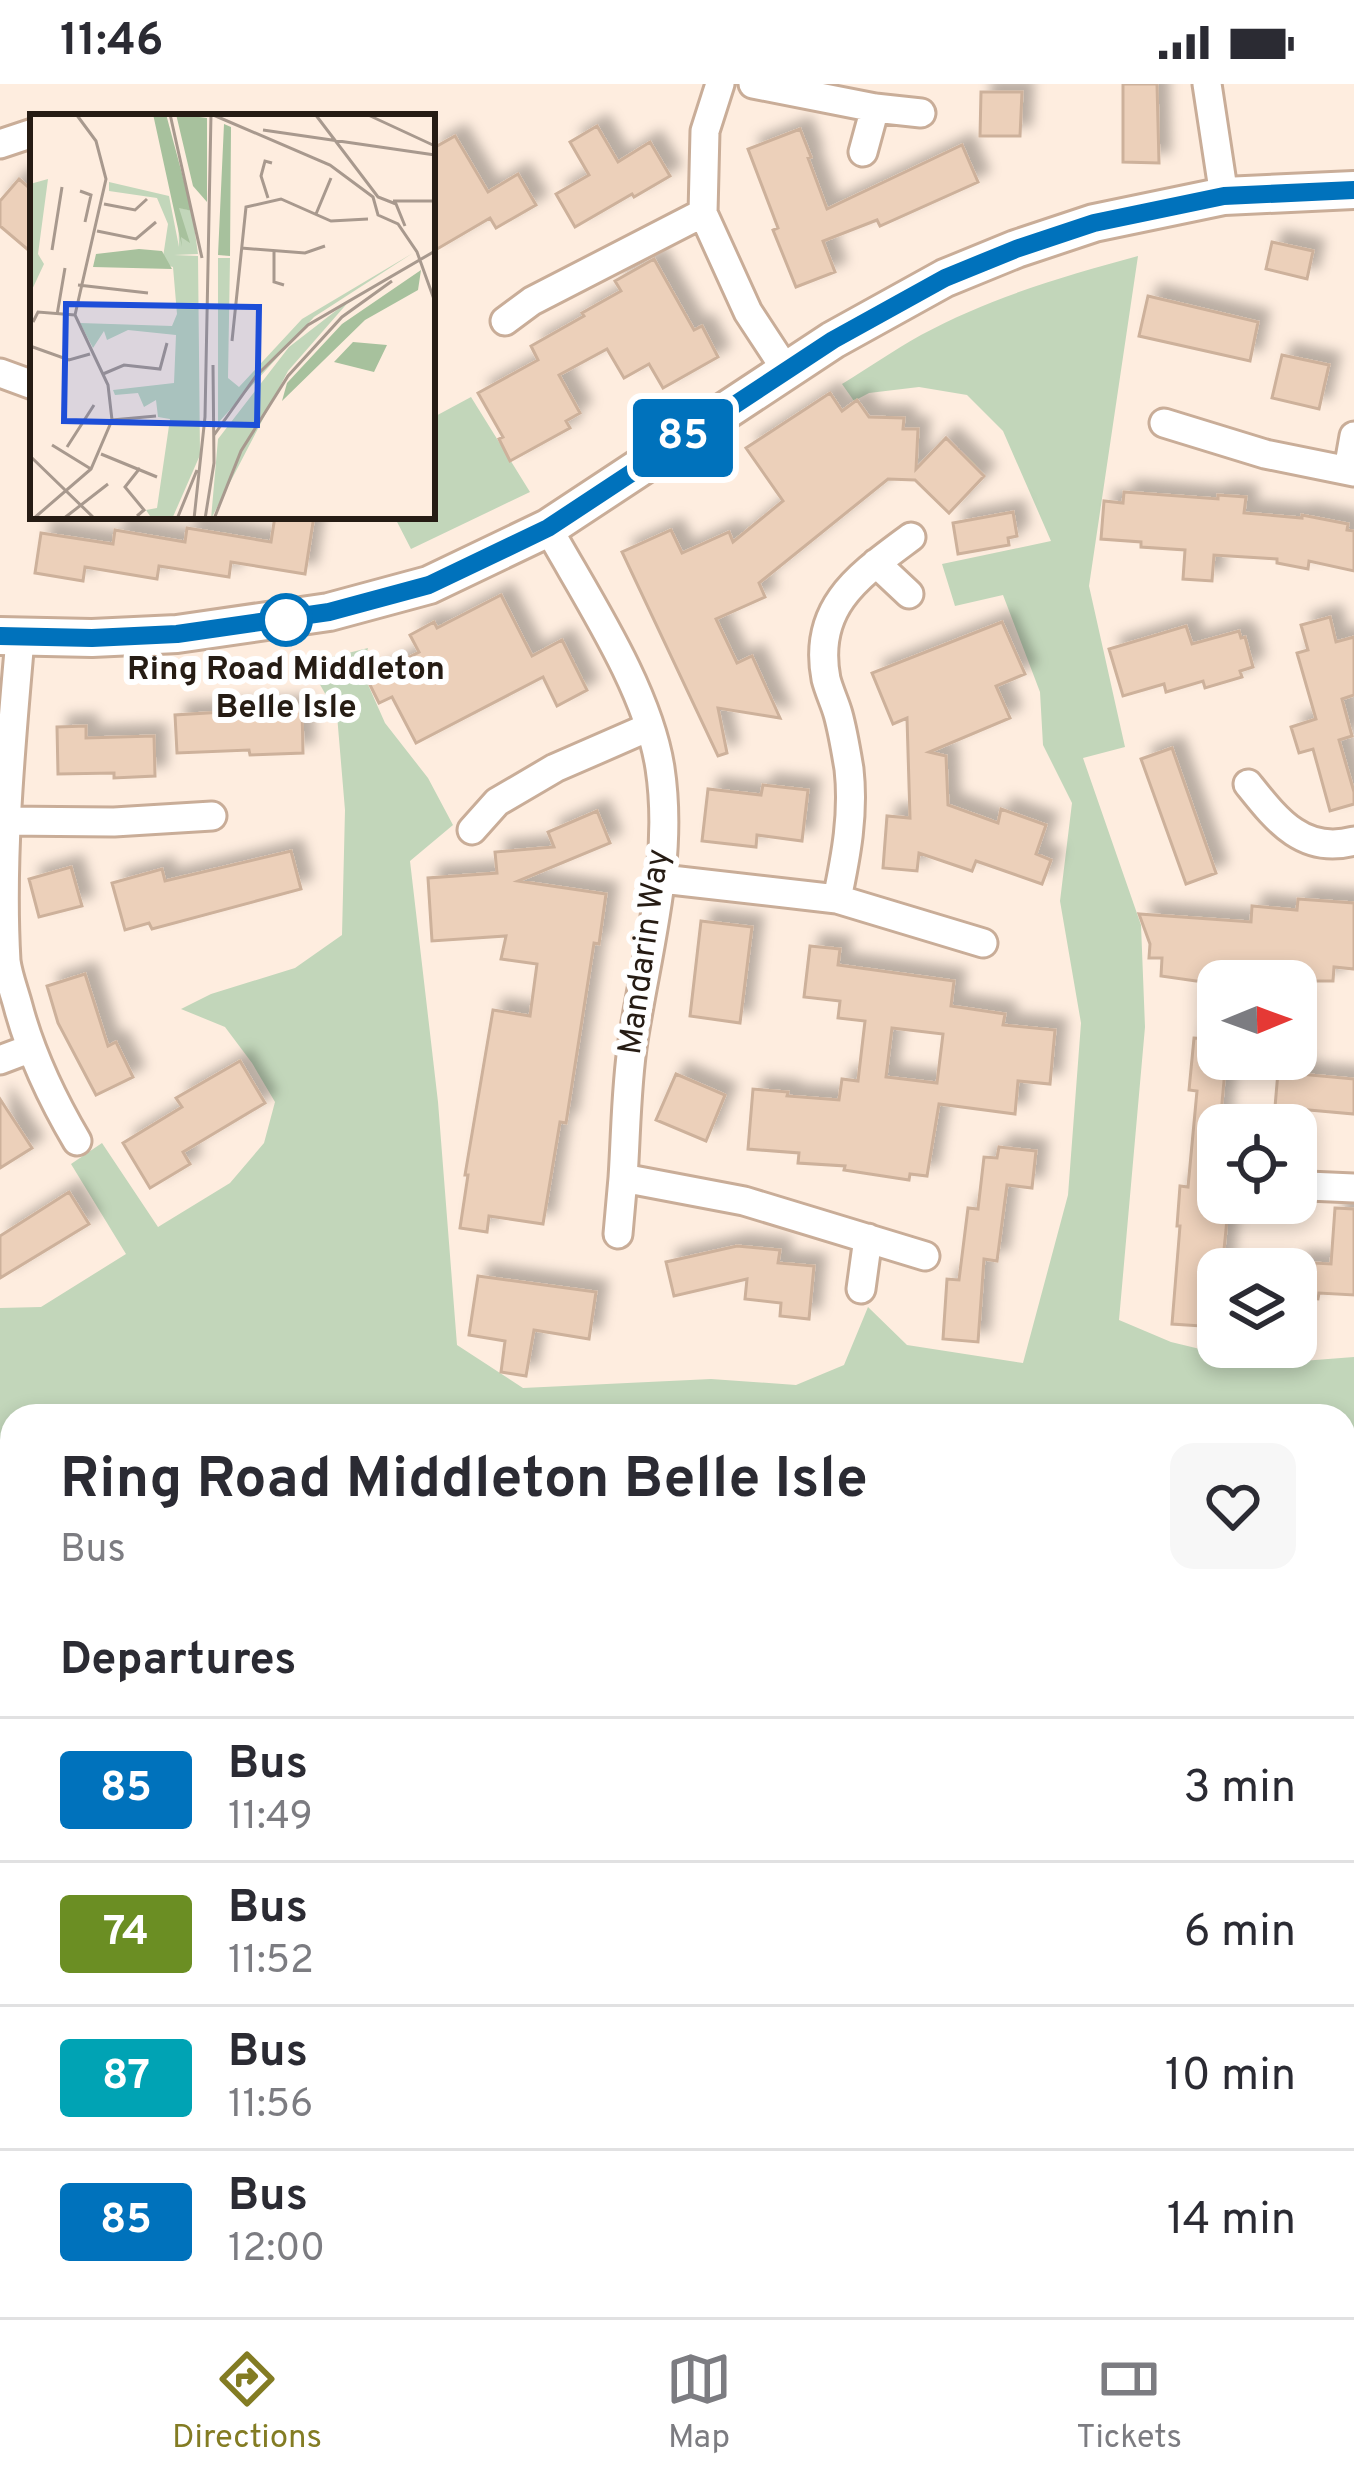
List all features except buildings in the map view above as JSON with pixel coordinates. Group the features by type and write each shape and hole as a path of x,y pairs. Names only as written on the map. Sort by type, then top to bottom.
{"street":[{"path":"720,84 705,131 703,213 748,312 786,370"},
{"path":"753,84 921,113"},
{"path":"1208,84 1224,196"},
{"path":"863,152 875,108"},
{"path":"0,144 30,134"},
{"path":"77,1141 29,1049 6,964 2,898 10,638 177,634 329,612 429,585 548,528 786,370 945,278 1094,223 1224,196 1354,190"},
{"path":"505,321 526,290 703,213"},
{"path":"0,373 30,385"},
{"path":"1164,423 1265,454 1351,471 1354,436"},
{"name":"Mandarin Way","path":"548,528 603,625 649,727 660,768 662,879 632,1045 618,1234"},
{"path":"837,899 850,833 849,771 826,679 824,646 833,612 847,587 911,537"},
{"path":"876,563 909,595"},
{"path":"472,830 497,802 555,768 649,727"},
{"path":"1248,784 1274,816 1303,839 1338,845 1354,841"},
{"path":"4,821 114,822 212,816"},
{"path":"662,879 837,899 983,943"},
{"path":"0,1060 29,1049"},
{"path":"623,1178 744,1201 926,1256"},
{"path":"1317,1186 1354,1188"},
{"path":"861,1289 868,1238"}],"green space":[{"path":"1138,256 1089,586 1125,747 1083,758 1141,925 1145,1027 1119,1320 1197,1348 1197,1368 1317,1368 1317,1360 1354,1357 1354,1404 0,1404 0,1308 41,1307 126,1254 71,1164 102,1143 158,1227 230,1183 264,1143 275,1102 252,1063 225,1027 181,1009 211,994 295,968 342,935 345,810 337,715 308,663 368,648 362,671 385,723 428,778 453,825 410,861 438,1102 457,1345 523,1388 711,1379 796,1385 844,1365 868,1307 907,1345 1023,1363 1068,1195 1081,1023 1060,901 1072,803 1043,745 1040,692 1003,595 955,606 942,564 1051,541 1003,431 967,395 919,387 869,393 854,401 842,384 921,335 1000,299"},
{"path":"471,397 530,492 411,549 396,519 435,519 435,416"}],"bus line":[{"name":"85","path":"0,636 177,634 329,612 429,585 548,528 833,340 945,278 1094,223 1224,196 1354,190"}],"place":[{"name":"Ring Road Middleton Belle Isle","path":"286,620"}]}
